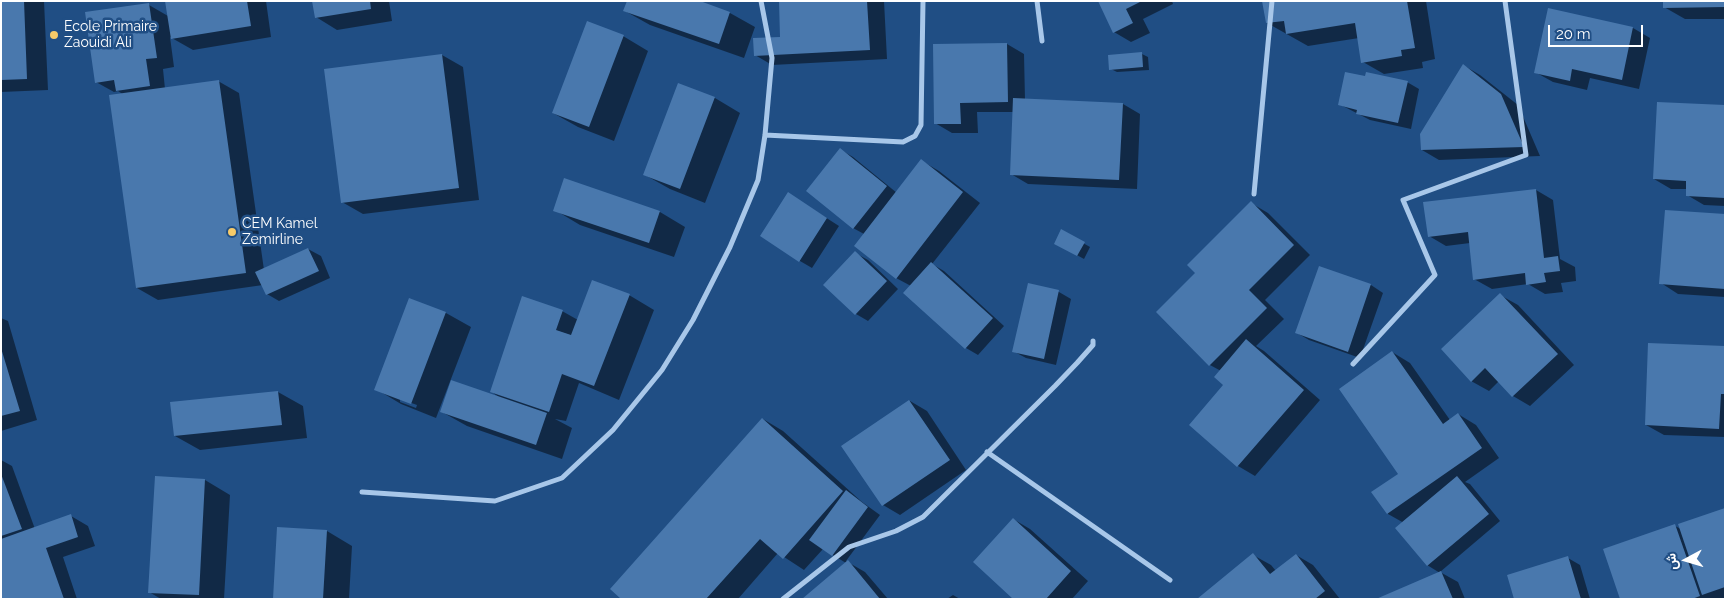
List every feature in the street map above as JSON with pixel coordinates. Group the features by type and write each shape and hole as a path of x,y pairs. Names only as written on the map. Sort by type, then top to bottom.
{"street":[{"path":"362,492 495,500 562,478 613,430 662,370 692,320 730,247 758,180 765,135 772,58 761,1"},
{"path":"765,135 903,142 915,136 920,125 923,1"},
{"path":"1037,1 1042,41"},
{"path":"1254,194 1272,1"},
{"path":"1353,364 1435,275 1403,200 1526,155 1505,1"},
{"path":"783,599 849,547 896,531 923,517 1066,374 1093,345 1093,341"},
{"path":"987,452 1170,580"}],"building":[{"path":"1,1 24,1 27,79 1,80"},
{"path":"165,1 247,1 251,26 171,39"},
{"path":"312,1 370,1 371,9 315,18"},
{"path":"627,1 700,1 730,12 719,44 623,11"},
{"path":"779,1 867,1 870,50 754,56 753,38 780,37"},
{"path":"1098,1 1142,1 1126,9 1133,23 1113,33"},
{"path":"1262,1 1407,1 1415,48 1401,50 1402,56 1361,63 1355,23 1286,34 1284,21 1266,23"},
{"path":"1663,1 1725,1 1725,7 1663,8"},
{"path":"149,3 157,58 146,59 150,86 116,91 114,80 95,83 85,12"},
{"path":"1548,8 1633,27 1622,80 1572,69 1570,81 1534,73"},
{"path":"587,21 624,35 589,127 552,113"},
{"path":"1007,43 1008,102 960,103 961,124 934,124 933,44"},
{"path":"1142,52 1143,67 1109,70 1108,55"},
{"path":"442,54 459,188 341,203 324,69"},
{"path":"1463,64 1501,94 1524,147 1421,150 1420,134"},
{"path":"1345,72 1365,76 1366,72 1408,81 1398,123 1356,114 1357,110 1338,105"},
{"path":"219,80 246,273 136,288 109,95"},
{"path":"678,83 715,97 680,189 643,175"},
{"path":"1013,98 1123,103 1119,180 1010,175"},
{"path":"1657,102 1725,105 1725,198 1686,196 1686,181 1653,179"},
{"path":"840,148 887,186 853,229 806,191"},
{"path":"921,159 963,192 896,279 854,246"},
{"path":"564,178 660,211 649,243 553,211"},
{"path":"1536,189 1544,258 1558,256 1560,271 1544,273 1546,282 1526,285 1525,273 1473,280 1468,232 1428,237 1423,202"},
{"path":"788,192 827,218 799,262 760,236"},
{"path":"1251,201 1294,245 1249,290 1267,308 1209,366 1156,312 1195,273 1187,265"},
{"path":"1665,210 1725,214 1725,289 1659,284"},
{"path":"1061,229 1085,242 1077,256 1054,244"},
{"path":"308,248 319,271 266,295 255,272"},
{"path":"855,251 887,281 855,315 823,285"},
{"path":"931,262 993,318 965,349 903,293"},
{"path":"1319,266 1371,284 1348,352 1295,333"},
{"path":"592,280 630,294 594,386 562,374 549,412 490,392 522,296 563,310 556,330 571,335"},
{"path":"1028,283 1059,290 1044,359 1012,352"},
{"path":"1500,293 1558,354 1512,397 1485,368 1471,382 1441,349"},
{"path":"409,298 446,312 411,404 374,390"},
{"path":"1246,339 1304,390 1237,467 1189,425 1223,385 1214,377"},
{"path":"1648,343 1725,346 1725,394 1721,394 1719,429 1645,425"},
{"path":"1,348 20,411 1,416"},
{"path":"1392,351 1443,424 1458,413 1482,448 1387,514 1371,492 1398,474 1339,389"},
{"path":"451,380 547,413 536,445 440,412"},
{"path":"278,391 282,425 174,436 170,402"},
{"path":"909,400 950,460 882,506 841,446"},
{"path":"762,418 843,491 783,559 760,539 706,599 621,599 610,589"},
{"path":"1,474 22,529 1,536"},
{"path":"155,476 205,479 199,595 148,593"},
{"path":"1457,476 1489,514 1427,566 1395,528"},
{"path":"846,490 868,507 832,556 809,540"},
{"path":"1725,508 1725,587 1702,595 1678,524"},
{"path":"71,514 78,537 46,548 64,599 1,599 1,539"},
{"path":"1013,518 1071,571 1046,599 1013,599 973,562"},
{"path":"1675,524 1700,596 1692,599 1620,599 1603,549"},
{"path":"277,527 327,530 323,599 273,599"},
{"path":"1253,553 1270,574 1296,554 1325,591 1315,599 1197,599"},
{"path":"1568,556 1581,599 1514,599 1507,575"},
{"path":"848,560 880,599 802,599"},
{"path":"1441,571 1453,599 1376,599"}],"place":[{"name":"Ecole Primaire Zaouidi Ali","path":"54,35"},
{"name":"CEM Kamel Zemirline","path":"232,232"}]}
